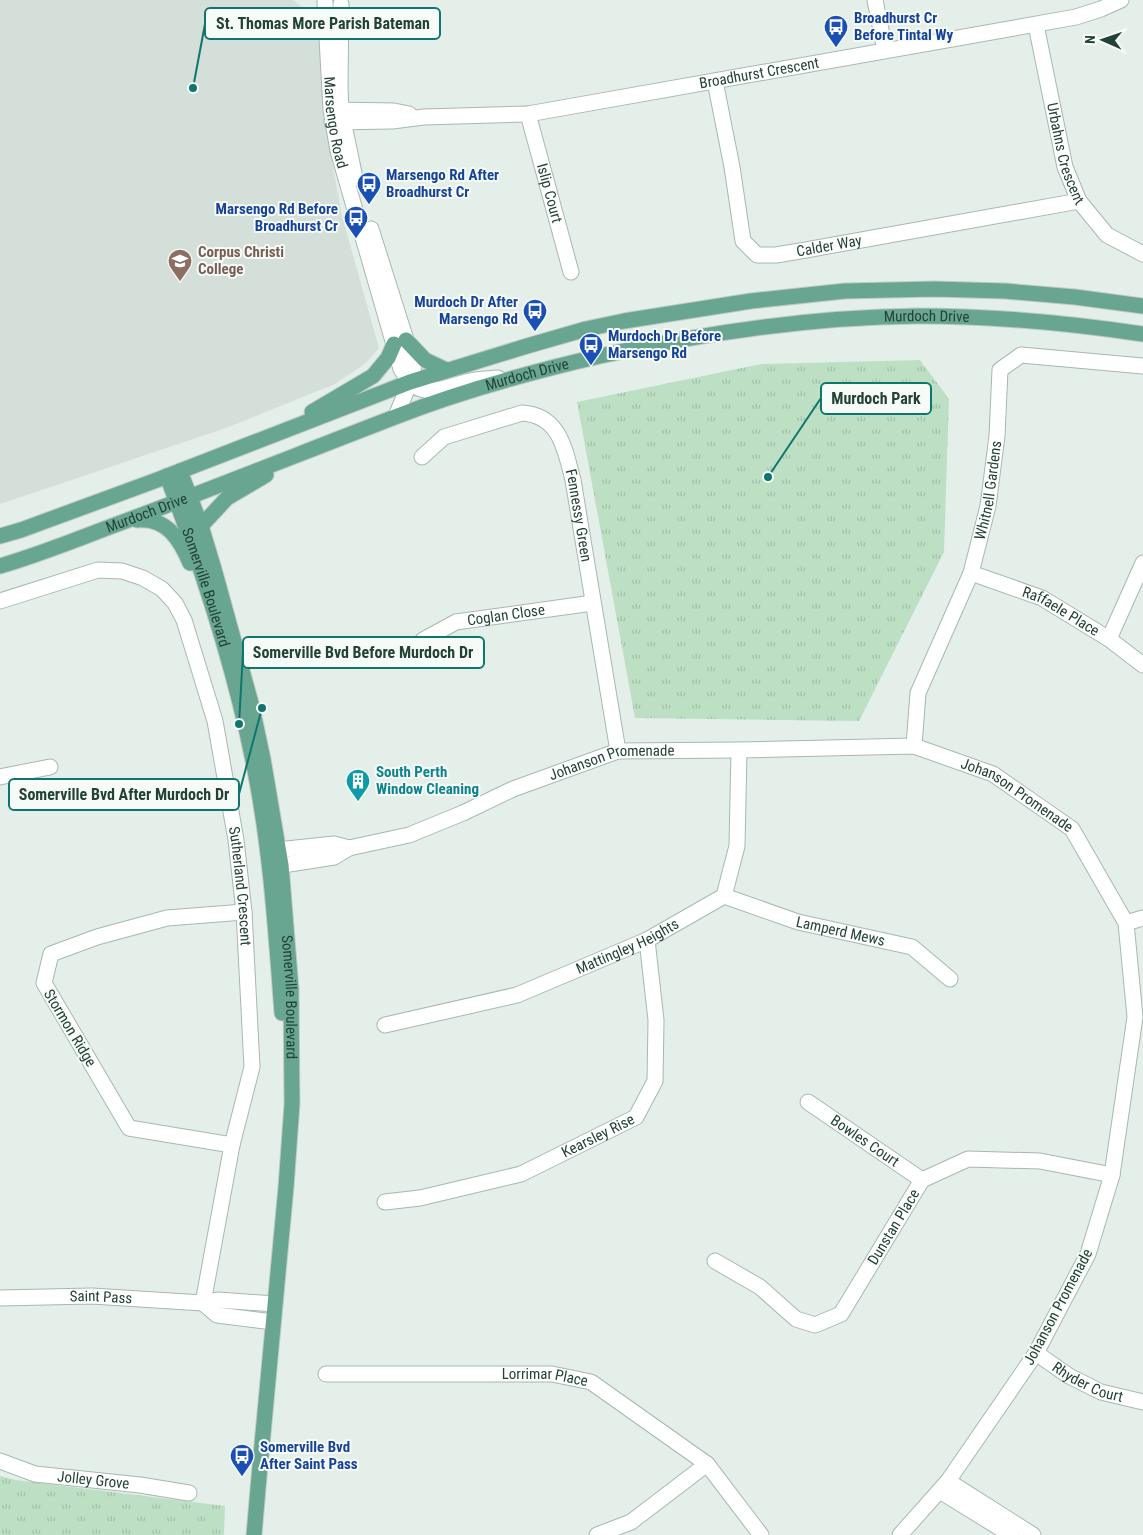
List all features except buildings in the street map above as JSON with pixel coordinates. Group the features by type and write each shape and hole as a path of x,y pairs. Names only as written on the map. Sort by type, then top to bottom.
{"main road":[{"name":"Murdoch Drive","path":"0,536 21,530 173,473 410,382 577,332 624,321 751,301 845,292 934,289 1005,291 1075,297 1143,306"},
{"name":"Murdoch Drive","path":"0,566 60,546 183,500 396,416 514,377 631,349 760,327 835,320 917,316 985,318 1086,325 1143,334"},
{"path":"287,428 327,402 373,376 400,342 425,360 446,370"},
{"path":"201,526 227,498 266,475 344,436"},
{"name":"Somerville Boulevard","path":"173,473 183,500 240,705 276,866 282,1013 282,1104 271,1304 249,1467 245,1535"},
{"name":"Somerville Boulevard","path":"183,500 201,526 251,703 263,759 273,850"},
{"path":"126,521 146,519 157,521 168,528 184,547 197,580 214,611"},
{"name":"Somerville Boulevard","path":"254,1535 268,1322"}],"street":[{"path":"875,0 885,50"},
{"name":"Broadhurst Crescent","path":"337,116 392,121 424,117 528,114 1036,25 1076,17 1121,0"},
{"name":"Marsengo Road","path":"337,116 344,2 335,5 323,1 337,116 400,342 414,365 410,382 396,416"},
{"name":"Urbahns Crescent","path":"1036,25 1065,168 1079,200 1107,235 1143,254"},
{"name":"Calder Way","path":"715,81 732,167 743,241 757,255 776,255 806,250 1079,200"},
{"name":"Islip Court","path":"528,114 571,272"},
{"name":"Whitnell Gardens","path":"914,746 918,693 971,573 988,506 997,436 1000,370 1021,355 1143,366"},
{"path":"410,382 417,388 441,389 470,381 514,377"},
{"name":"Fennessy Green","path":"422,457 444,437 522,413 529,413 543,418 555,429 567,457 573,480 618,750"},
{"path":"1109,639 1143,563"},
{"name":"Sutherland Crescent","path":"0,601 98,570 122,571 143,578 162,589 175,603 184,620 215,721 236,840 244,912 252,1067 232,1145 203,1303"},
{"name":"Raffaele Place","path":"971,573 1042,598 1109,639 1143,665"},
{"name":"Coglan Close","path":"423,640 456,622 592,603"},
{"name":"Johanson Promenade","path":"276,866 334,857 349,848 409,835 463,813 513,789 618,750 739,750 914,746 993,774 1072,829 1126,923 1135,1017 1112,1175 1088,1254 1036,1353 944,1486 900,1535"},
{"path":"724,896 737,846 739,750"},
{"path":"0,777 50,767"},
{"name":"Johanson Promenade","path":"273,850 334,844 349,848"},
{"name":"Mattingley Heights","path":"385,1025 517,995 647,940 724,896"},
{"name":"Lamperd Mews","path":"724,896 798,922 912,947 950,979"},
{"name":"Stormon Ridge","path":"232,1145 129,1128 44,983 51,954 97,936 167,918 244,912"},
{"path":"1126,923 1143,918"},
{"name":"Kearsley Rise","path":"385,1202 420,1198 521,1174 636,1117 655,1082 656,1020 647,940"},
{"name":"Bowles Court","path":"808,1102 922,1180"},
{"name":"Dunstan Place","path":"715,1261 760,1287 796,1319 815,1325 841,1314 922,1180 968,1159 1040,1161 1112,1175"},
{"name":"Saint Pass","path":"0,1298 92,1296 203,1303 218,1300 271,1304"},
{"name":"Saint Pass","path":"203,1303 217,1315 268,1322"},
{"name":"Rhyder Court","path":"1036,1353 1068,1376 1101,1392 1143,1402"},
{"name":"Lorrimar Place","path":"326,1374 552,1374 591,1382 707,1464 762,1535"},
{"name":"Jolley Grove","path":"0,1461 35,1474 140,1485 190,1493"},
{"path":"597,1535 631,1522 707,1464"},
{"path":"944,1486 1011,1535"},
{"path":"944,1486 1033,1535"}],"shaded area":[{"name":"Corpus Christi College","path":"0,0 293,0 320,23 325,124 342,216 379,348 366,363 335,384 226,428 0,504"}],"green space":[{"path":"920,360 949,399 944,552 859,721 635,718 577,402 761,364"},
{"path":"0,1476 16,1480 225,1506 224,1535 0,1535"}],"place":[{"name":"Broadhurst Cr Before Tintal Wy","path":"836,48"},
{"name":"St. Thomas More Parish Bateman","path":"193,88"},
{"name":"Marsengo Rd After Broadhurst Cr","path":"369,205"},
{"name":"Marsengo Rd Before Broadhurst Cr","path":"356,239"},
{"name":"Corpus Christi College","path":"180,282"},
{"name":"Murdoch Dr After Marsengo Rd","path":"535,332"},
{"name":"Murdoch Dr Before Marsengo Rd","path":"591,366"},
{"name":"Murdoch Park","path":"768,477"},
{"name":"Somerville Bvd After Murdoch Dr","path":"262,708"},
{"name":"Somerville Bvd Before Murdoch Dr","path":"239,724"},
{"name":"South Perth Window Cleaning","path":"358,802"},
{"name":"Somerville Bvd After Saint Pass","path":"242,1477"}]}
